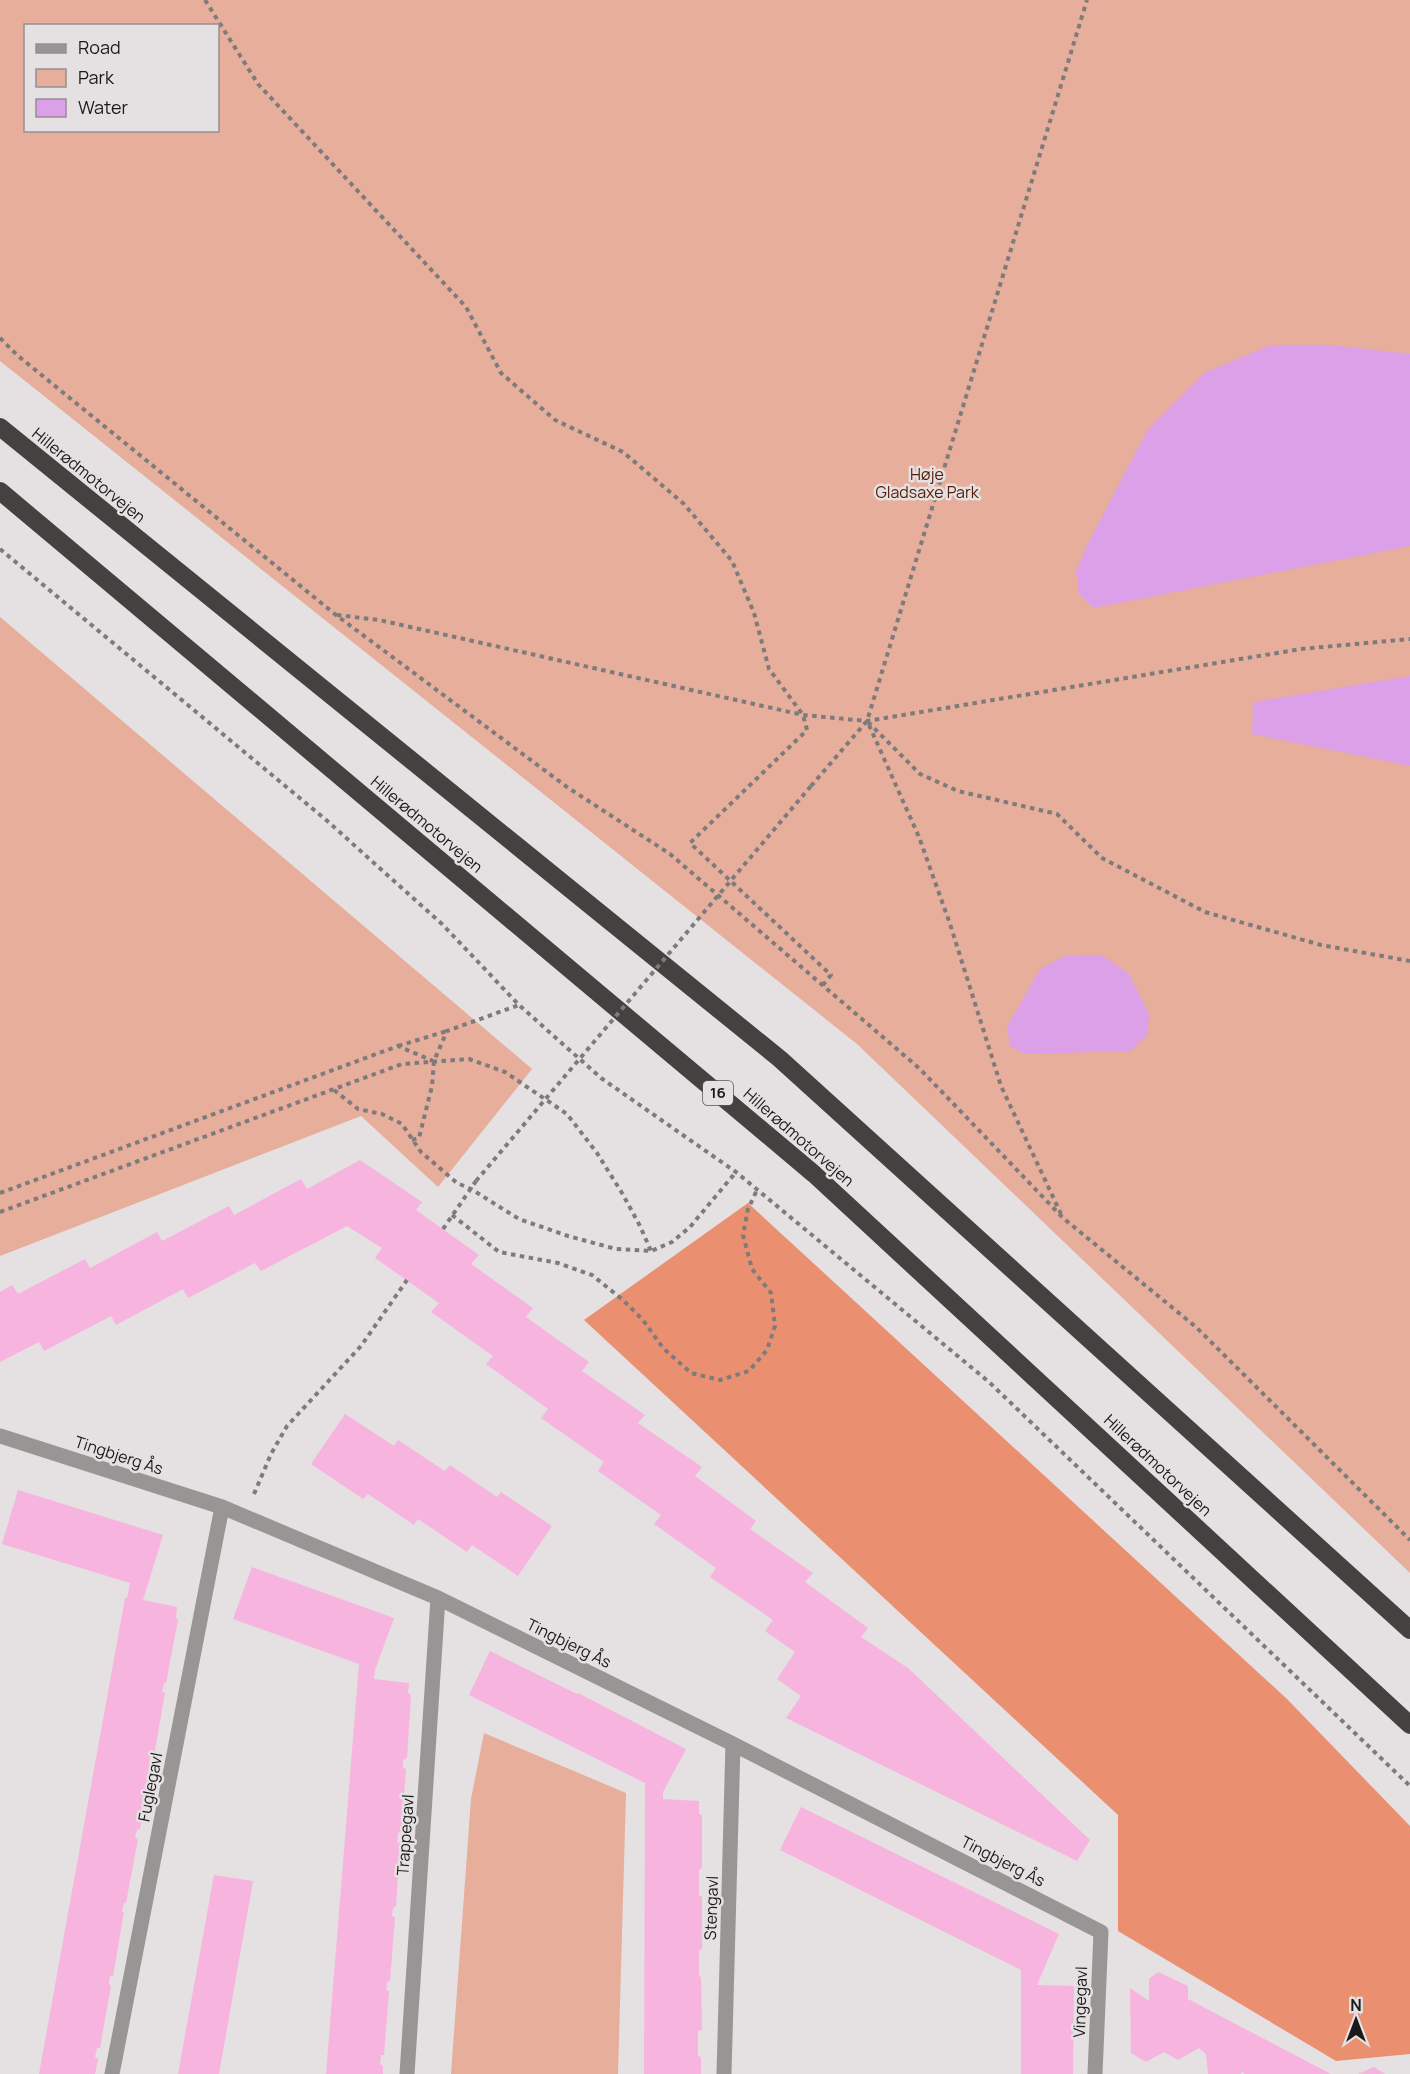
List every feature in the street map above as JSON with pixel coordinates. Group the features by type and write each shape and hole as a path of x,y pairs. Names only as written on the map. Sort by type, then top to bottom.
{"highway":[{"name":"Hillerødmotorvejen","path":"0,427 780,1059 1410,1630"},
{"name":"Hillerødmotorvejen","path":"0,491 814,1174 1410,1725"}],"street":[{"name":"Tingbjerg Ås","path":"0,1436 222,1507 438,1598 733,1744 1101,1932"},
{"name":"Fuglegavl","path":"112,2074 222,1507"},
{"name":"Trappegavl","path":"407,2074 438,1598"},
{"name":"Stengavl","path":"724,2074 733,1744"},
{"name":"Vingegavl","path":"1095,2074 1101,1932"}],"path":[{"path":"205,0 258,84 466,307 501,373 555,420 623,452 684,504 732,561 754,613 769,669 803,715 807,730 690,843 831,975 822,986"},
{"path":"442,1229 476,1181 867,721 1087,0"},
{"path":"0,338 17,355 336,615 567,787 670,854 920,1069 1063,1218 1196,1327 1410,1540"},
{"path":"0,549 324,819 442,924 519,1005 601,1078 736,1172 989,1382 1410,1786"},
{"path":"336,615 379,620 803,715 867,721 1301,649 1410,639"},
{"path":"867,721 920,774 958,791 1057,814 1102,858 1205,912 1321,945 1410,961"},
{"path":"867,721 919,837 950,924 1002,1086 1063,1218"},
{"path":"0,1194 398,1046 519,1005"},
{"path":"412,1140 419,1138 432,1086 434,1062 447,1031"},
{"path":"398,1046 434,1062"},
{"path":"0,1212 402,1064 469,1059 505,1072 567,1114 597,1153 622,1192 651,1251"},
{"path":"333,1089 358,1109 382,1114 402,1124 421,1152 457,1183 471,1189 519,1219 616,1249 651,1251 672,1242 690,1227 736,1172"},
{"path":"452,1215 499,1252 558,1263 592,1275 630,1306 663,1348 692,1373 720,1380 749,1371 767,1350 775,1326 771,1293 752,1269 743,1235 748,1209 757,1190"},
{"path":"245,1517 286,1426 362,1346 407,1280"}],"green space":[{"name":"Høje Gladsaxe Park","path":"0,0 1410,0 1410,1573 857,1044 0,361"},
{"path":"0,617 532,1069 438,1187 361,1116 0,1256"},
{"path":"484,1733 626,1793 618,2074 451,2074 471,1799"}],"shaded area":[{"path":"748,1203 1287,1699 1410,1826 1410,2054 1336,2061 1118,1931 1118,1815 584,1320"}],"water":[{"path":"1271,345 1331,345 1410,354 1410,546 1093,608 1079,594 1076,571 1087,545 1148,429 1204,373"},
{"path":"1410,676 1410,766 1252,734 1253,702"},
{"path":"1102,955 1129,974 1149,1014 1148,1034 1131,1051 1024,1054 1010,1046 1007,1027 1040,969 1065,956"}],"building":[{"path":"360,1160 422,1202 416,1210 479,1255 471,1264 533,1308 526,1317 589,1362 582,1371 645,1415 638,1423 702,1467 695,1476 756,1521 750,1529 813,1573 805,1582 868,1628 861,1637 908,1668 1090,1840 1077,1861 786,1718 801,1696 777,1679 795,1652 765,1631 773,1620 710,1577 716,1568 654,1524 661,1515 598,1471 604,1462 541,1418 548,1409 486,1364 493,1356 431,1312 439,1303 375,1258 382,1248 347,1226 261,1271 255,1263 188,1298 183,1289 116,1325 111,1316 44,1351 39,1342 0,1362 0,1292 12,1285 18,1294 85,1259 90,1268 157,1232 162,1241 229,1206 234,1215 301,1179 307,1189"},
{"path":"345,1414 394,1446 398,1440 445,1471 450,1465 497,1497 501,1492 552,1526 518,1576 472,1545 467,1552 418,1519 414,1525 368,1494 363,1499 311,1464"},
{"path":"18,1490 163,1535 143,1600 177,1607 176,1618 178,1620 166,1683 164,1683 162,1692 165,1693 154,1756 150,1757 149,1765 151,1766 140,1829 137,1830 135,1838 138,1839 126,1903 122,1911 124,1912 113,1976 110,1976 111,1986 100,2048 97,2048 95,2057 98,2059 95,2074 39,2074 125,1598 127,1598 130,1583 2,1544"},
{"path":"252,1567 394,1618 375,1670 374,1679 409,1683 408,1693 411,1695 407,1758 403,1760 403,1768 406,1769 401,1832 398,1833 397,1842 400,1843 396,1906 393,1908 392,1916 395,1917 390,1981 387,1982 386,1990 389,1991 384,2055 381,2055 380,2064 383,2066 383,2074 326,2074 359,1664 233,1619"},
{"path":"490,1651 686,1749 663,1792 663,1799 699,1801 699,1814 702,1815 702,1868 699,1870 699,1896 702,1896 702,1949 699,1950 699,1976 701,1977 702,2030 698,2031 701,2074 644,2074 645,1783 469,1695"},
{"path":"801,1807 1059,1934 1037,1985 1074,1986 1073,2074 1021,2074 1021,1970 780,1850"},
{"path":"214,1875 253,1881 219,2074 178,2074"},
{"path":"1158,1972 1188,1986 1188,1999 1331,2074 1245,2074 1242,2072 1240,2074 1208,2074 1206,2054 1199,2048 1178,2060 1164,2052 1146,2062 1131,2053 1130,1988 1149,2001 1149,1979"},
{"path":"1374,2067 1385,2074 1358,2074"}]}
